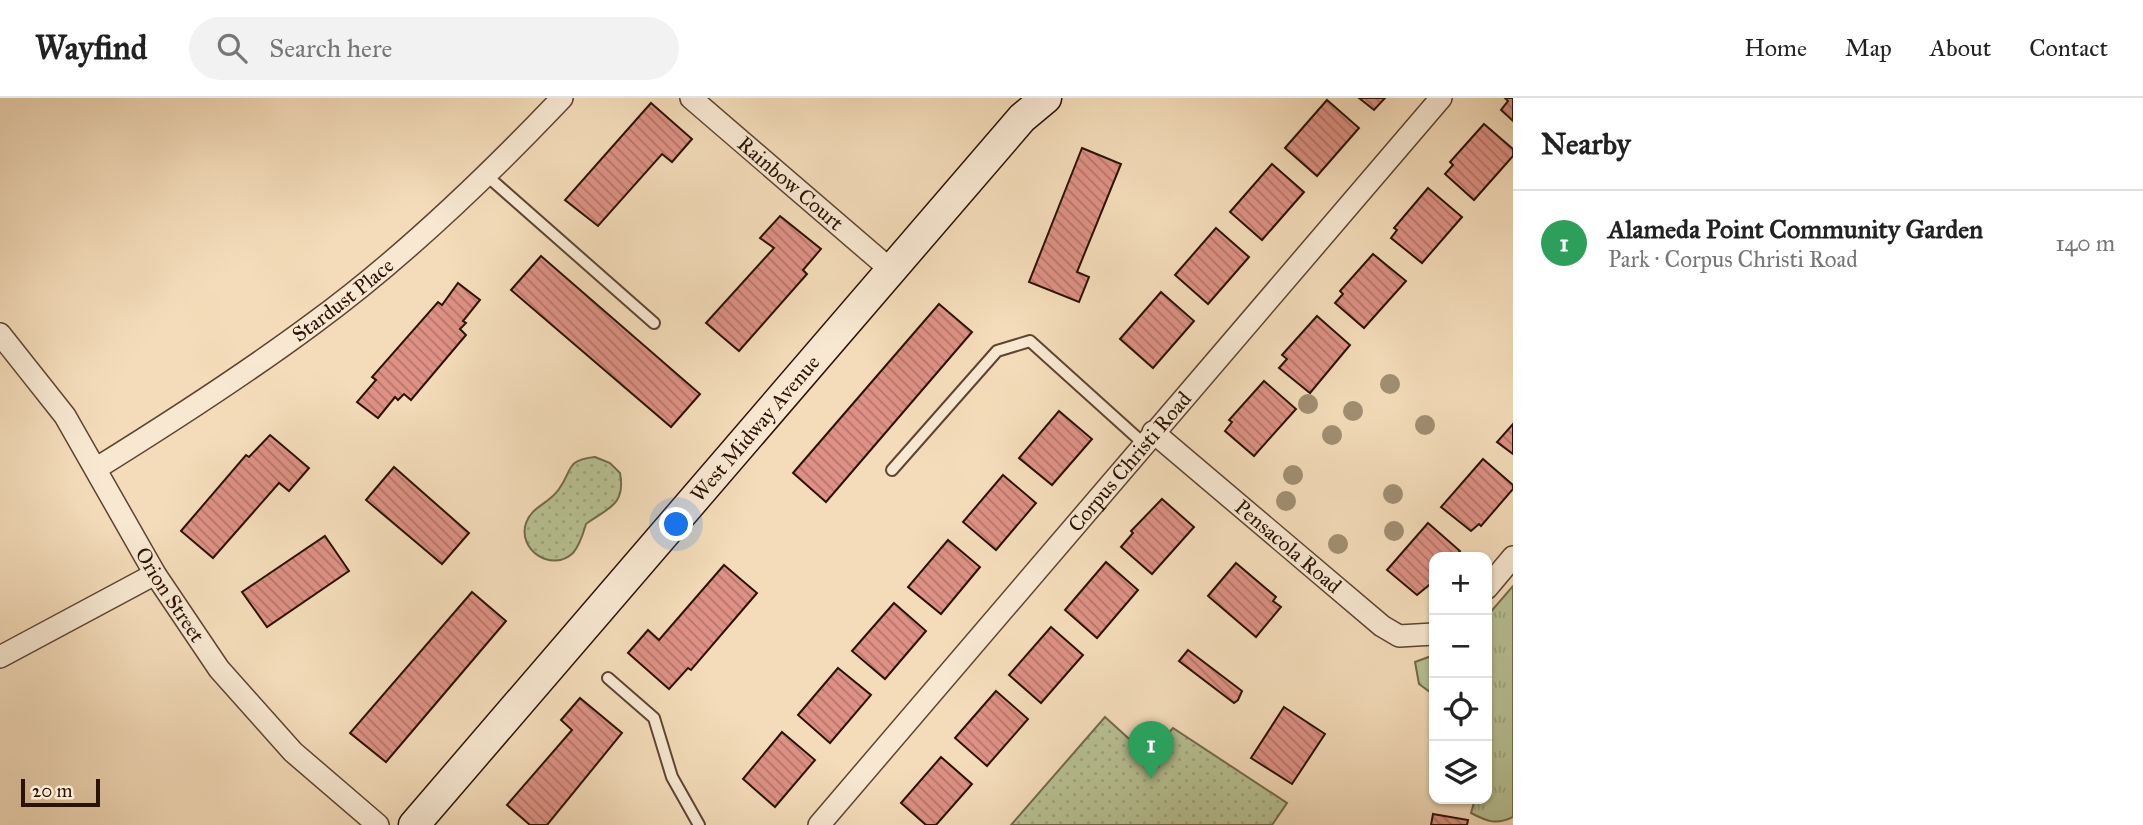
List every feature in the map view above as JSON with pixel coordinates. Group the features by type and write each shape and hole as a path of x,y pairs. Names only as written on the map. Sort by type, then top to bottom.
{"street":[{"name":"Stardust Place","path":"97,468 222,389 316,322 404,250 485,175 562,98"},
{"name":"Rainbow Court","path":"691,98 891,270"},
{"name":"West Midway Avenue","path":"414,825 1022,118 1045,98"},
{"name":"Corpus Christi Road","path":"819,825 1441,98"},
{"name":"Orion Street","path":"0,334 65,416 155,574 219,669 293,752 378,825"},
{"name":"Pensacola Road","path":"1148,438 1382,626 1399,636 1429,634"},
{"path":"1492,582 1513,557"},
{"path":"0,657 155,574"}],"lane":[{"path":"485,175 654,323"},
{"path":"892,470 997,351 1030,341 1148,438"},
{"path":"608,678 654,718 672,777 699,825"}],"green space":[{"path":"595,457 610,463 620,473 618,499 586,524 573,553 565,559 556,561 538,556 527,542 525,533 529,517 555,494 574,463"},
{"path":"1513,586 1513,817 1502,821 1482,819 1471,813 1474,804 1492,804 1492,610"},
{"path":"1429,657 1429,691 1419,684 1415,662"},
{"path":"1105,717 1148,756 1173,728 1287,803 1272,825 1011,825"}],"building":[{"path":"1359,98 1385,98 1374,110"},
{"path":"1505,98 1513,98 1513,121 1501,110 1508,101"},
{"path":"1327,100 1359,128 1317,176 1285,148"},
{"path":"651,103 692,139 672,162 662,154 598,226 565,200"},
{"path":"1484,124 1513,149 1513,156 1474,200 1445,174 1453,165 1450,162"},
{"path":"1082,148 1121,164 1077,272 1089,277 1079,302 1029,282"},
{"path":"1272,164 1304,192 1262,240 1230,212"},
{"path":"1428,188 1462,217 1422,263 1391,238 1397,230 1394,228"},
{"path":"780,216 821,249 803,270 807,274 739,351 706,323 774,248 760,238"},
{"path":"1216,228 1249,257 1208,304 1175,275"},
{"path":"1373,254 1406,281 1364,328 1335,303 1343,294 1340,291"},
{"path":"541,256 700,394 671,427 511,290"},
{"path":"458,283 480,300 463,321 466,323 460,329 466,335 411,400 404,394 398,400 395,397 378,418 357,402 376,380 372,377 438,302 442,305"},
{"path":"1161,292 1194,321 1153,368 1120,339"},
{"path":"939,304 972,332 826,502 793,473"},
{"path":"1317,316 1350,345 1310,393 1279,368 1287,359 1282,355"},
{"path":"1264,381 1296,409 1254,456 1225,431 1232,422 1229,420"},
{"path":"1059,411 1092,439 1052,485 1019,458"},
{"path":"1513,424 1513,454 1497,442"},
{"path":"270,435 309,468 289,491 279,483 213,558 181,531 246,455 249,457"},
{"path":"1483,459 1513,485 1513,489 1481,526 1479,524 1471,531 1441,507"},
{"path":"394,467 469,533 442,564 366,500"},
{"path":"1003,475 1036,503 996,550 963,522"},
{"path":"1162,499 1194,527 1152,574 1121,547 1133,533 1131,531"},
{"path":"1428,523 1460,551 1429,552 1429,585 1417,595 1387,570"},
{"path":"325,536 349,571 267,627 242,592"},
{"path":"948,540 980,567 941,614 908,587"},
{"path":"1106,562 1138,590 1097,638 1065,610"},
{"path":"1236,563 1276,597 1273,601 1281,607 1256,637 1208,596"},
{"path":"724,565 757,593 691,670 688,668 669,689 628,653 648,630 659,640"},
{"path":"472,592 506,621 386,762 350,733"},
{"path":"894,603 926,631 885,679 852,651"},
{"path":"1051,627 1083,655 1041,703 1009,675"},
{"path":"1188,650 1242,691 1238,700 1234,703 1179,661"},
{"path":"838,668 871,695 830,743 798,715"},
{"path":"996,691 1028,719 987,766 955,738"},
{"path":"580,698 622,733 547,825 530,825 507,805 572,730 561,720"},
{"path":"1284,707 1325,734 1292,784 1251,758"},
{"path":"782,732 815,760 775,807 743,779"},
{"path":"941,757 972,784 936,825 926,825 901,803"},
{"path":"1433,814 1468,820 1467,825 1431,825"}],"place":[{"name":"Alameda Point Community Garden","path":"1151,779"}]}
